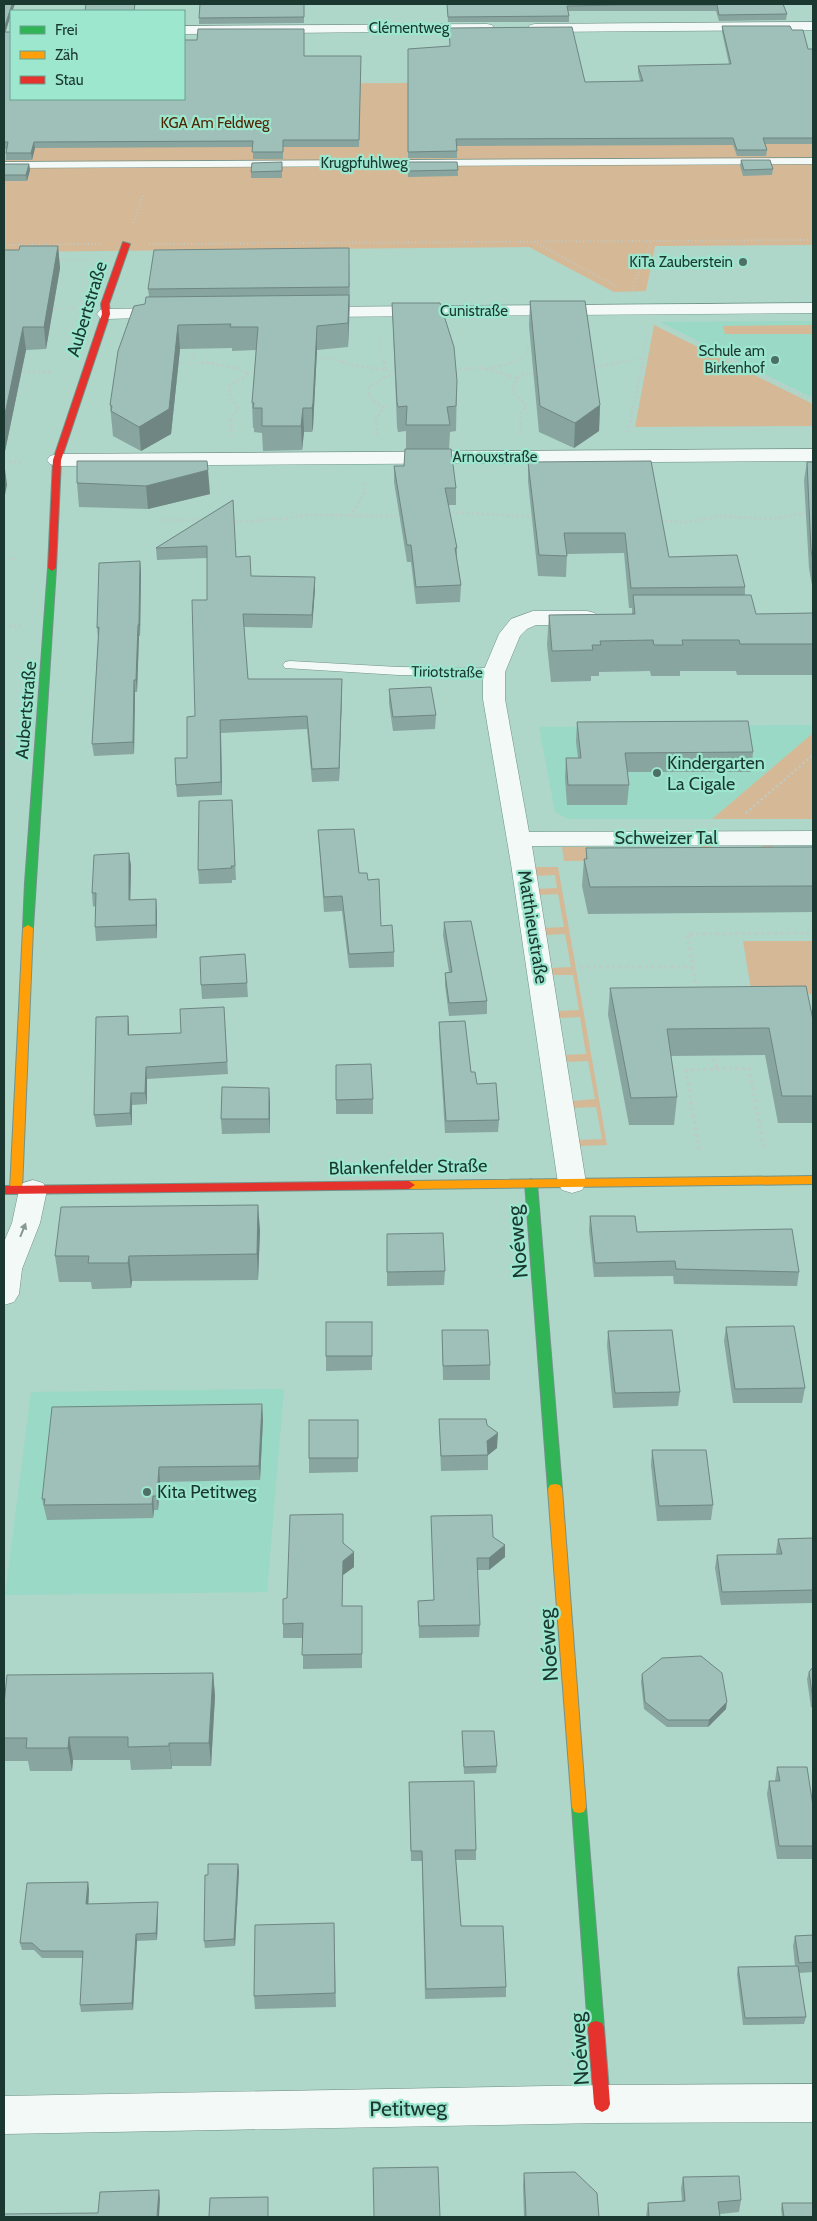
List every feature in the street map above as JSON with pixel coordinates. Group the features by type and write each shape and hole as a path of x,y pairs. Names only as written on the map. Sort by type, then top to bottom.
{"street":[{"path":"517,28 813,26"},
{"name":"Clémentweg","path":"185,30 497,28"},
{"name":"Aubertstraße","path":"17,1190 31,859 50,617 57,460 106,314 105,304 126,244"},
{"name":"Cunistraße","path":"290,312 648,315 813,308"},
{"path":"106,314 183,313"},
{"name":"Arnouxstraße","path":"57,460 813,455"},
{"name":"Tiriotstraße","path":"494,672 510,634 519,624 533,618 610,617"},
{"name":"Matthieustraße","path":"494,672 494,699 519,839 572,1183"},
{"name":"Schweizer Tal","path":"519,839 813,838"},
{"name":"Blankenfelder Straße","path":"17,1190 813,1180"},
{"name":"Noéweg","path":"531,1184 602,2104"},
{"path":"5,1274 26,1223 17,1190"},
{"name":"Petitweg","path":"4,2115 602,2104 813,2103"}],"lane":[{"name":"Krugpfuhlweg","path":"4,165 813,161"},
{"name":"Tiriotstraße","path":"290,665 398,671 494,672"}],"path":[{"path":"126,244 144,193"},
{"path":"4,245 813,240"},
{"path":"533,241 630,294 648,315 813,401"},
{"path":"630,294 651,241"},
{"path":"52,260 93,260"},
{"path":"46,309 75,309"},
{"path":"379,312 381,354 386,369"},
{"path":"618,456 628,433 644,358 648,315"},
{"path":"448,369 483,368 512,364 520,360 528,350 528,345"},
{"path":"193,360 194,348"},
{"path":"528,350 533,353"},
{"path":"310,368 312,364 329,357 349,365 386,369 398,373"},
{"path":"584,369 644,358"},
{"path":"171,368 184,361 193,360 240,367 249,374"},
{"path":"310,360 312,364"},
{"path":"483,368 517,378 526,374 541,373"},
{"path":"13,372 52,372"},
{"path":"350,516 363,498 366,488 362,458 368,445 377,437 374,424 375,417 384,407 371,399 369,396 370,387 385,377 405,372"},
{"path":"215,459 222,446 232,439 231,417 238,408 229,394 230,385 249,374 256,373"},
{"path":"512,457 511,445 520,436 521,413 527,406 512,392 517,378"},
{"path":"4,462 23,462"},
{"path":"440,512 460,511 501,516 541,516"},
{"path":"657,520 686,522 721,516 770,519 813,512"},
{"path":"222,522 281,519 306,515 350,516 368,514 408,516"},
{"path":"162,520 213,521"},
{"path":"4,559 15,559"},
{"path":"744,816 813,755"},
{"path":"697,994 687,934 813,933"},
{"path":"580,968 693,967"},
{"path":"713,1050 716,1068"},
{"path":"699,1149 686,1070 716,1068 749,1068 764,1148"}],"shaded area":[{"name":"Schule am Birkenhof","path":"813,321 813,398 660,322"},
{"name":"Kindergarten La Cigale","path":"813,725 813,733 712,819 568,819 555,812 539,727"},
{"name":"Kita Petitweg","path":"284,1389 267,1592 5,1595 31,1392"}],"green space":[{"name":"KGA Am Feldweg","path":"813,81 813,245 655,246 646,291 614,292 529,247 4,252 4,85 10,100 185,100 185,84"},
{"path":"654,325 813,404 813,426 635,427"},
{"path":"813,325 813,334 725,334 723,326"},
{"path":"813,733 813,819 712,819"},
{"path":"702,846 712,846 714,858 764,857 762,846 773,846 775,857 813,859 564,861 562,847 589,847 590,858 641,858 639,847 650,847 651,858 703,857"},
{"path":"534,867 558,867 607,1145 580,1146 579,1140 602,1139 596,1107 574,1108 573,1101 595,1099 588,1061 566,1062 565,1055 586,1054 580,1017 559,1018 558,1011 579,1010 573,975 552,975 551,968 571,967 565,934 545,935 544,928 564,927 558,894 539,895 538,889 557,888 555,875 536,876"},
{"path":"743,941 813,941 813,994 752,995"}],"building":[{"path":"4,4 12,4 10,10 4,29"},
{"path":"86,4 135,4 134,10 85,10"},
{"path":"200,4 304,4 304,17 199,18"},
{"path":"447,4 783,4 787,14 719,15 717,5 621,5 567,6 569,16 448,17"},
{"path":"722,26 790,26 792,30 803,30 808,49 813,49 813,138 763,138 767,150 737,150 733,138 456,139 457,151 408,152 408,49 450,46 449,28 572,27 585,82 643,81 638,66 731,64"},
{"path":"198,29 304,29 304,56 361,56 359,140 283,140 283,152 252,152 253,141 34,142 31,153 6,153 8,142 4,142 4,32 10,32 10,100 185,100 185,40 197,40"},
{"path":"741,160 770,160 773,169 744,170"},
{"path":"282,162 282,171 251,172 252,163"},
{"path":"408,162 457,162 458,170 408,171"},
{"path":"4,164 29,164 26,175 4,175"},
{"path":"20,246 58,246 44,327 23,327 4,419 4,250 19,250"},
{"path":"349,248 349,287 148,289 154,250"},
{"path":"349,295 348,323 317,326 313,403 312,408 303,408 301,426 262,426 262,408 253,408 254,403 252,403 258,327 230,327 231,324 178,325 169,409 139,427 111,411 112,406 110,405 118,351 134,306 145,304 146,297"},
{"path":"530,301 585,301 600,405 575,423 540,406"},
{"path":"392,303 440,303 454,347 457,381 456,406 447,407 450,425 406,425 407,406 398,407 397,402"},
{"path":"405,449 451,449 456,488 445,488 457,548 455,548 461,585 416,587 411,545 407,545 394,466 404,466"},
{"path":"77,461 207,461 208,470 146,486 77,483"},
{"path":"651,461 669,557 737,555 745,587 631,588 625,533 564,533 567,556 539,555 528,462"},
{"path":"807,462 813,462 813,560 811,550"},
{"path":"233,500 236,557 250,556 251,576 315,577 312,615 243,614 248,679 342,679 339,768 312,769 307,716 220,720 221,782 176,785 175,758 187,758 187,717 195,716 192,600 207,600 207,546 156,548"},
{"path":"140,561 133,742 92,744 99,627 97,628 99,563"},
{"path":"633,595 751,595 756,614 813,613 813,644 740,644 739,640 682,640 683,645 654,645 653,640 600,641 601,645 592,645 593,650 552,651 549,615 635,614"},
{"path":"431,687 436,715 393,717 389,689"},
{"path":"748,721 753,752 625,753 629,785 568,785 566,758 581,758 577,722"},
{"path":"232,800 235,866 231,866 232,868 198,870 199,801"},
{"path":"354,829 359,873 367,873 368,880 379,879 381,926 392,925 394,952 349,954 342,896 324,897 318,830"},
{"path":"813,847 813,886 590,887 584,859 587,859 586,848"},
{"path":"129,853 129,900 156,899 156,925 95,927 96,893 92,893 94,855"},
{"path":"471,921 487,1001 449,1003 445,973 452,972 444,922"},
{"path":"245,954 247,983 201,985 200,957"},
{"path":"806,986 813,1020 813,1096 782,1096 769,1028 667,1029 677,1097 631,1098 610,988"},
{"path":"224,1007 227,1062 146,1067 145,1093 131,1093 130,1113 94,1115 96,1017 128,1016 128,1035 181,1033 180,1009"},
{"path":"465,1021 471,1072 475,1072 477,1084 496,1083 499,1120 446,1121 439,1022"},
{"path":"371,1064 373,1099 336,1100 336,1065"},
{"path":"222,1087 269,1088 269,1119 221,1119"},
{"path":"258,1205 257,1254 129,1256 128,1263 88,1263 89,1256 55,1256 61,1207"},
{"path":"590,1216 635,1216 637,1232 792,1229 799,1272 676,1269 675,1261 595,1263"},
{"path":"443,1233 445,1271 387,1272 387,1234"},
{"path":"326,1322 372,1322 372,1356 326,1356"},
{"path":"794,1326 805,1388 735,1389 726,1327"},
{"path":"442,1330 488,1330 490,1365 443,1366"},
{"path":"672,1330 680,1392 615,1393 608,1331"},
{"path":"262,1404 259,1466 159,1467 157,1496 153,1496 152,1504 44,1505 45,1499 42,1499 52,1407"},
{"path":"439,1419 486,1419 487,1425 498,1433 487,1441 488,1455 441,1456"},
{"path":"309,1420 358,1420 358,1458 309,1458"},
{"path":"652,1450 706,1450 713,1505 659,1506"},
{"path":"343,1514 343,1543 354,1552 343,1561 342,1606 362,1606 362,1654 302,1655 303,1623 283,1624 283,1599 287,1598 290,1515"},
{"path":"492,1515 493,1537 505,1545 489,1558 477,1558 480,1625 419,1626 418,1601 434,1600 431,1516"},
{"path":"813,1538 813,1590 722,1592 717,1555 782,1554 778,1539"},
{"path":"701,1656 722,1673 727,1702 709,1720 668,1720 645,1702 642,1674 662,1658"},
{"path":"813,1667 813,1700 809,1672"},
{"path":"213,1673 209,1743 169,1743 169,1746 128,1747 128,1737 69,1737 68,1748 26,1748 27,1738 4,1738 4,1704 7,1675"},
{"path":"462,1731 494,1731 497,1766 464,1767"},
{"path":"777,1767 807,1767 813,1806 813,1846 779,1846 769,1781 780,1781"},
{"path":"474,1781 476,1850 455,1850 461,1926 503,1926 506,1987 426,1989 422,1851 411,1851 409,1782"},
{"path":"208,1864 238,1864 234,1939 204,1941 205,1875 208,1875"},
{"path":"88,1882 86,1904 158,1902 156,1933 136,1934 132,2003 80,2005 83,1951 41,1951 32,1943 20,1943 27,1883"},
{"path":"334,1923 335,1993 254,1996 255,1925"},
{"path":"813,1935 813,1962 799,1963 795,1936"},
{"path":"798,1966 806,2017 745,2018 738,1967"},
{"path":"438,2167 440,2217 374,2217 373,2168"},
{"path":"575,2172 597,2193 599,2217 526,2217 524,2173"},
{"path":"739,2176 741,2200 718,2202 720,2217 649,2217 648,2203 685,2201 683,2177"},
{"path":"159,2190 157,2217 4,2217 4,2214 98,2213 100,2192"},
{"path":"268,2197 268,2217 209,2217 210,2198"},
{"path":"782,2203 813,2203 813,2217 784,2217"}],"traffic: fast":[{"path":"28,928 52,568"},
{"path":"531,1183 555,1489"},
{"path":"579,1807 596,2028"}],"traffic: slow":[{"path":"16,1190 28,928"},
{"path":"409,1185 813,1180"},
{"path":"555,1489 579,1807"}],"traffic: jam":[{"path":"52,568 57,460 106,314 105,304 126,244"},
{"path":"4,1190 409,1185"},
{"path":"596,2028 602,2104"}],"place":[{"name":"KiTa Zauberstein","path":"743,262"},
{"name":"Schule am Birkenhof","path":"775,360"},
{"name":"Kindergarten La Cigale","path":"657,773"},
{"name":"Kita Petitweg","path":"147,1492"}]}
